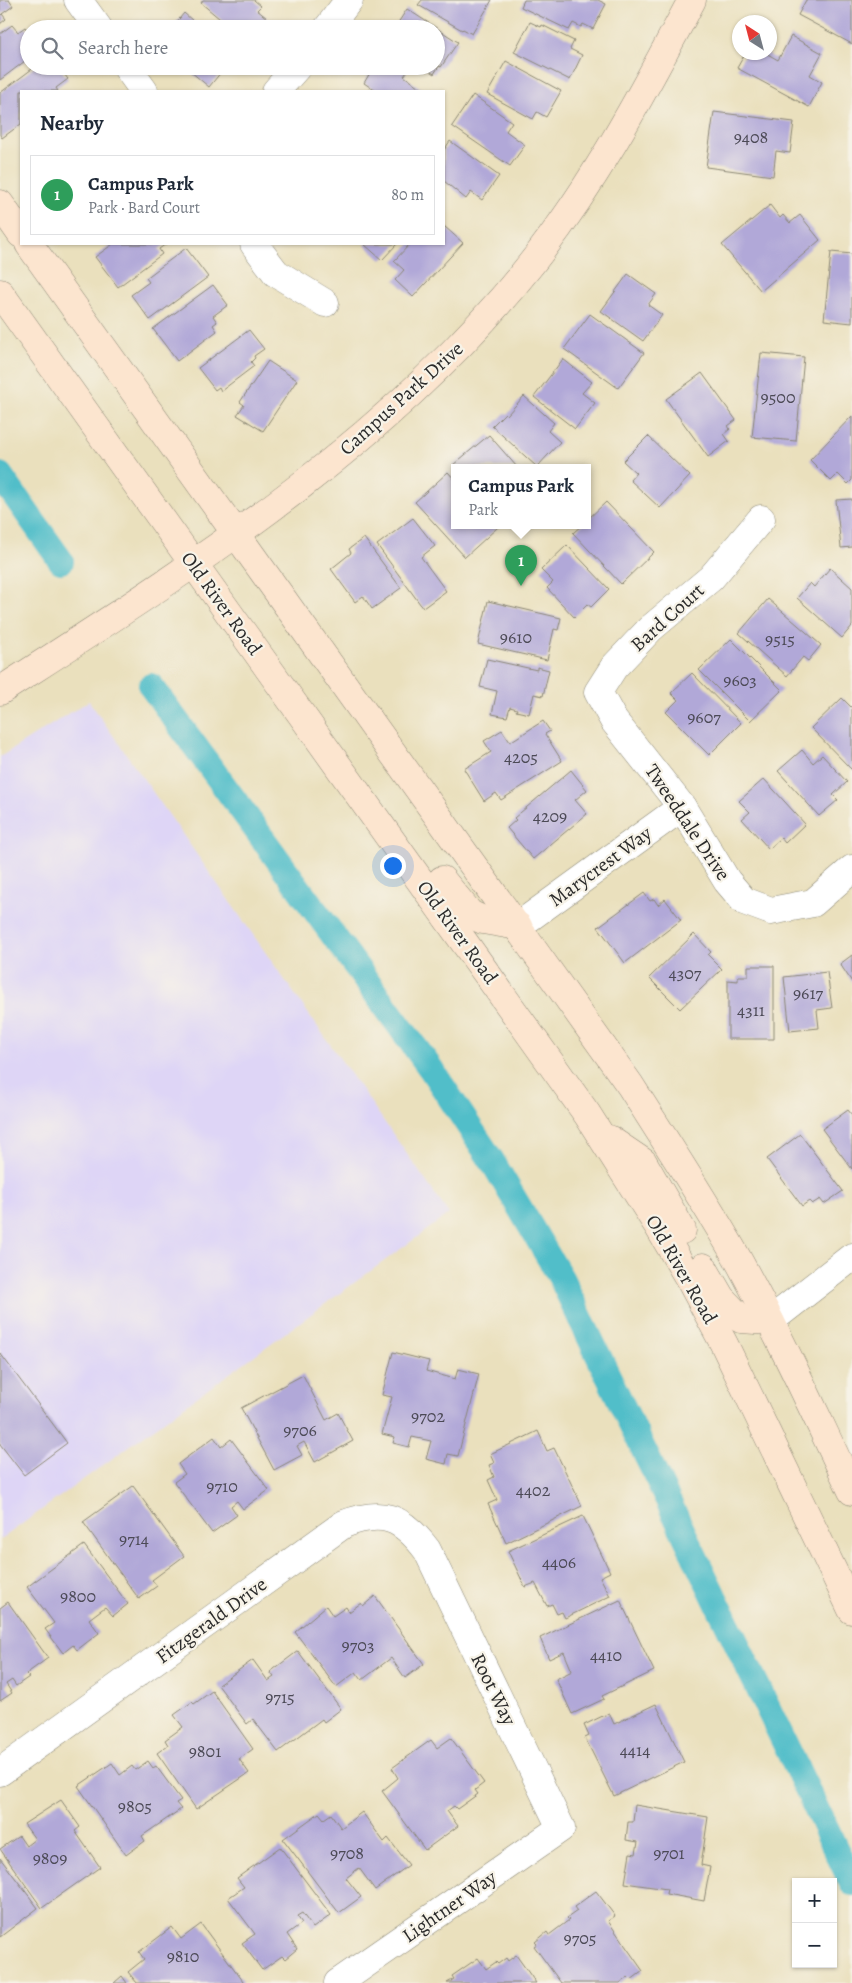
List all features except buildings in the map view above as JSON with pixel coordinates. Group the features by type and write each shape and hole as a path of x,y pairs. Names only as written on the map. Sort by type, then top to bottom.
{"main road":[{"name":"Campus Park Drive","path":"0,691 194,563 236,533 360,439 421,384 478,326 514,285 591,181 633,112 692,0"},
{"path":"0,204 20,233"},
{"path":"29,245 630,1085 702,1199 770,1321 852,1491"},
{"name":"Old River Road","path":"0,292 599,1132 658,1226 724,1344 852,1610"},
{"path":"382,826 404,833 470,914 483,920 518,926"},
{"path":"599,1132 643,1162 721,1298 741,1319 770,1321"}],"street":[{"path":"78,0 92,20"},
{"path":"334,20 349,0"},
{"path":"132,75 143,90"},
{"path":"277,90 290,75"},
{"path":"255,245 276,273 325,303"},
{"name":"Bard Court","path":"614,720 598,692 614,667 650,629 711,578 761,519"},
{"name":"Tweeddale Drive","path":"614,720 682,807 727,881 744,901 771,911 813,903 852,869"},
{"name":"Marycrest Way","path":"518,926 682,807"},
{"path":"770,1321 852,1257"},
{"name":"Fitzgerald Drive","path":"0,1772 344,1524 361,1518 378,1517 396,1521 413,1532 427,1550"},
{"name":"Root Way","path":"427,1550 561,1828"},
{"name":"Lightner Way","path":"338,1983 561,1828"}],"shaded area":[{"path":"89,701 449,1214 0,1540 0,757"}],"waterway":[{"path":"0,475 61,561"},
{"path":"151,686 431,1069 492,1161 561,1278 852,1883"}],"place":[{"name":"Campus Park","path":"521,586"}]}
